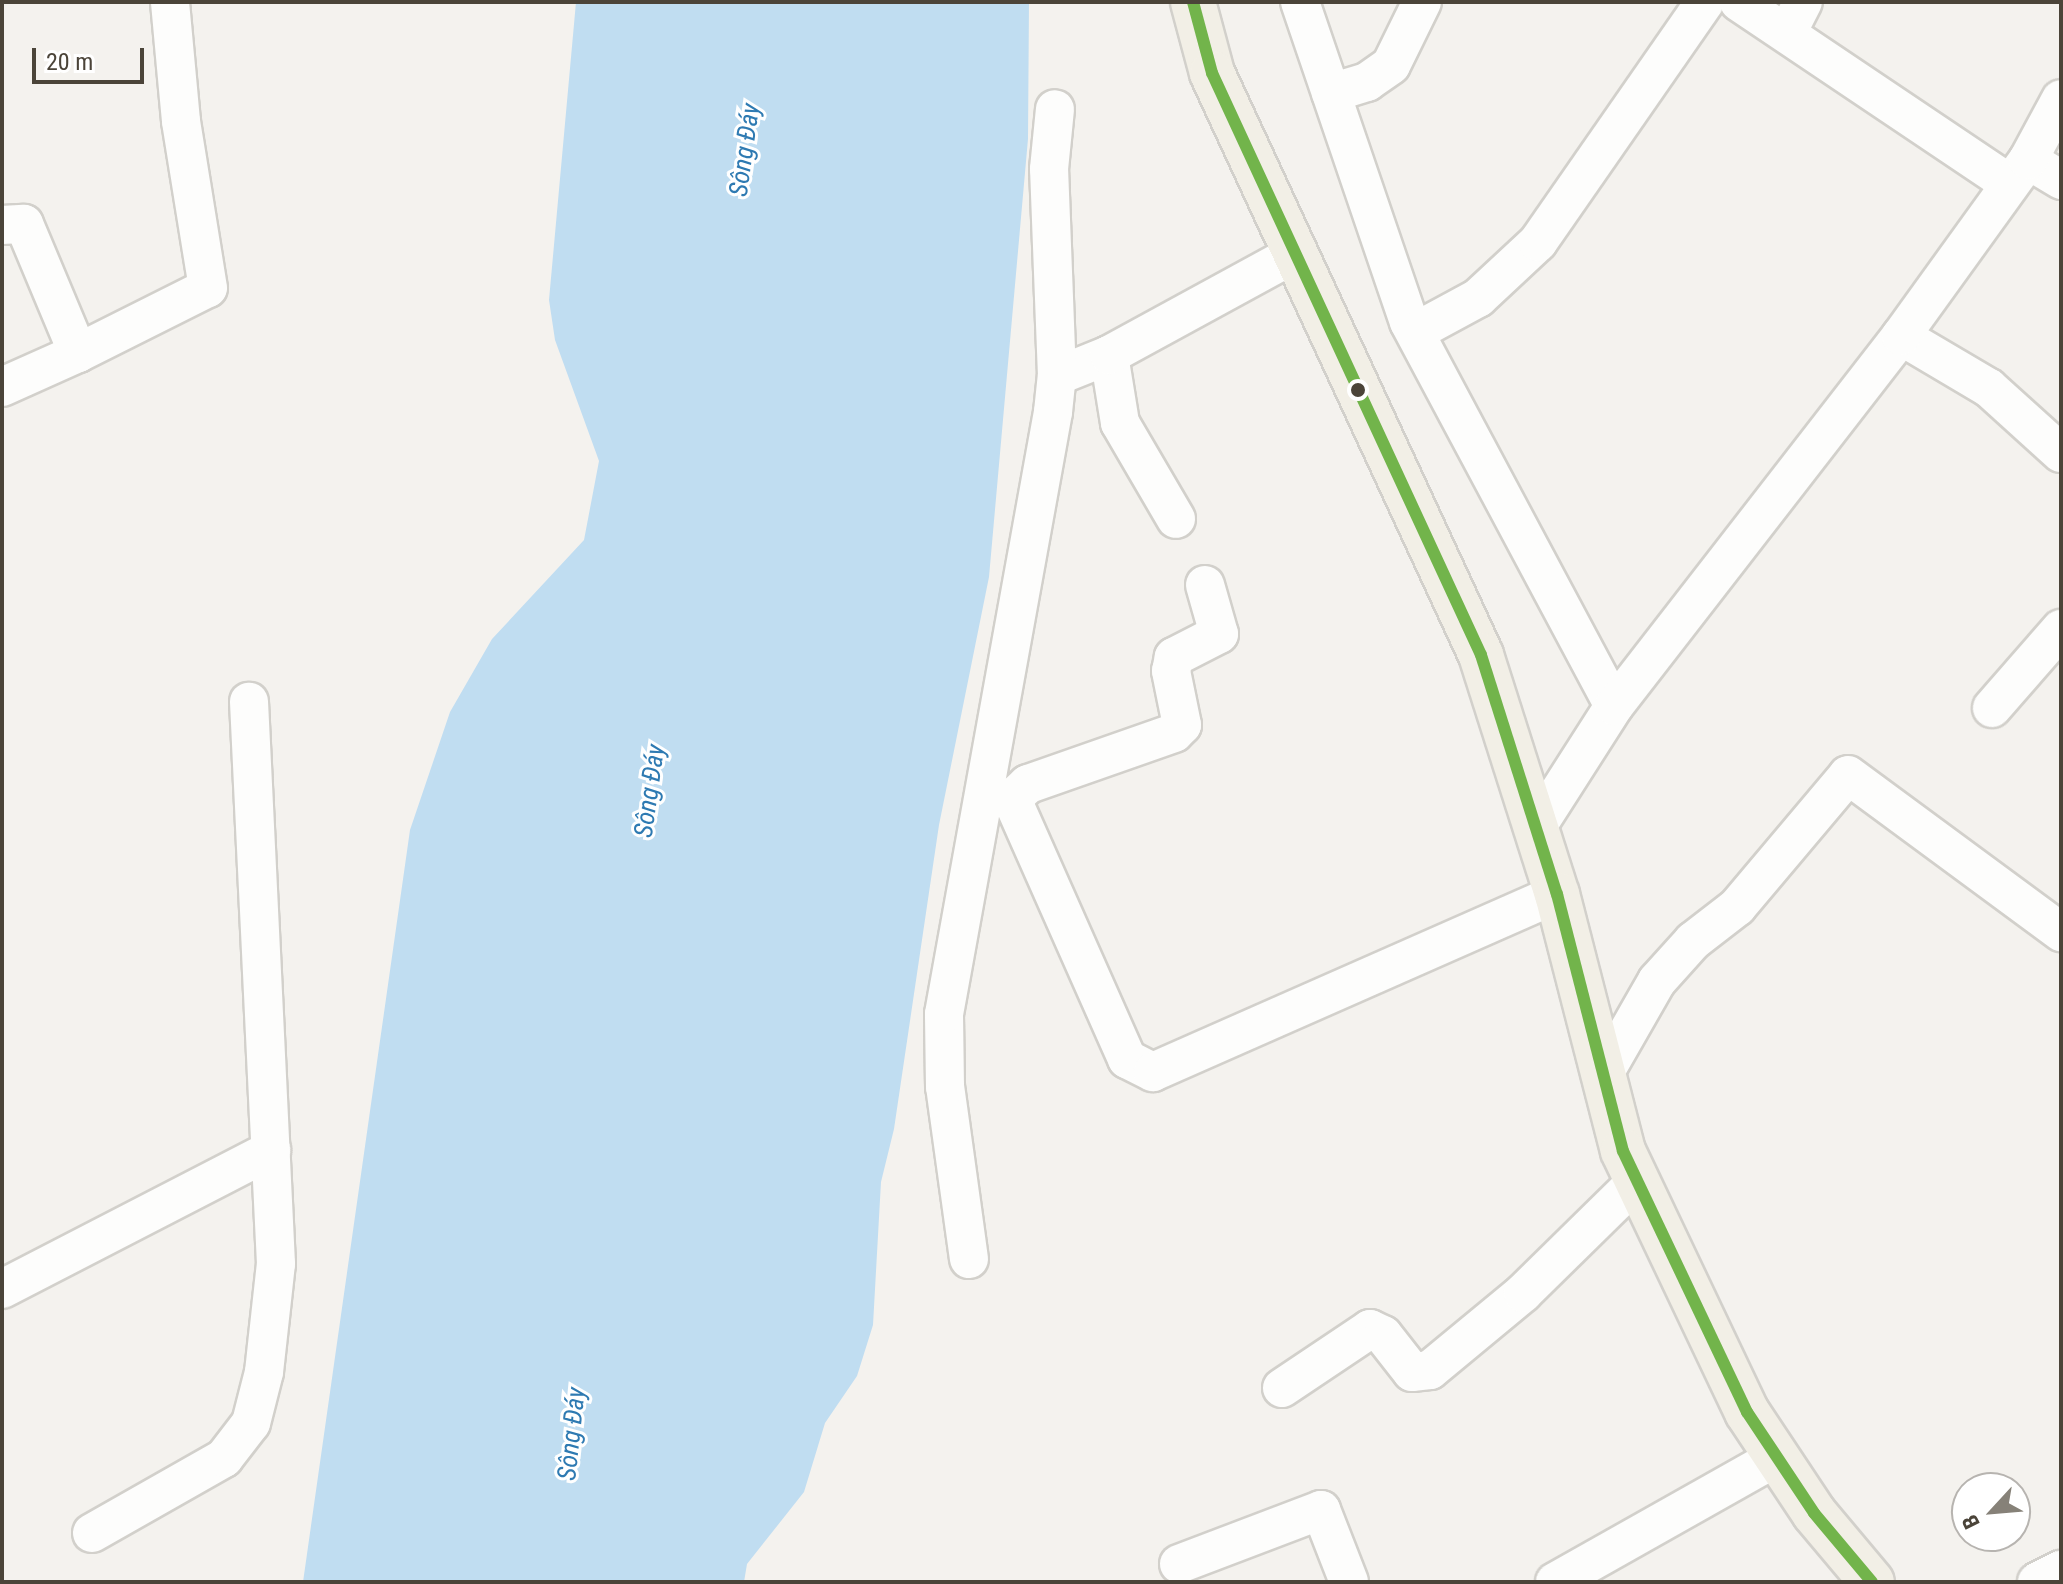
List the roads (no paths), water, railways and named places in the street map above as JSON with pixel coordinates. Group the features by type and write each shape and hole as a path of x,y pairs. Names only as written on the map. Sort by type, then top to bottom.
{"main road":[{"path":"1193,2 1212,73 1294,254 1403,477 1481,655 1557,894 1602,1077 1637,1181 1747,1412 1814,1513 1872,1582"}],"street":[{"path":"2,387 208,288 181,121 170,2"},
{"path":"1300,2 1415,332 1614,706"},
{"path":"1331,93 1367,82 1391,65 1422,2"},
{"path":"1415,332 1478,298 1538,242 1705,2"},
{"path":"1739,2 1795,17 2019,172 2061,180"},
{"path":"1536,828 1614,706 1901,336 2019,172 2061,99"},
{"path":"969,1259 945,1087 948,973 1057,376 1049,169 1055,109"},
{"path":"2,225 24,224 78,353"},
{"path":"1057,376 1109,355 1294,254"},
{"path":"1901,336 1989,388 2061,453"},
{"path":"1109,355 1120,423 1176,519"},
{"path":"1205,585 1219,634 1174,657 1171,671 1182,725 1174,733 1028,784 1016,795 1015,806 1127,1059 1153,1072 1557,894"},
{"path":"1992,708 2061,629"},
{"path":"92,1533 224,1458 251,1423 264,1372 276,1264 249,702"},
{"path":"1602,1077 1657,981 1693,941 1737,907 1848,775 2061,932"},
{"path":"2,1289 271,1150"},
{"path":"1282,1388 1370,1329 1383,1335 1412,1372 1430,1370 1523,1293 1637,1181"},
{"path":"1555,1582 1777,1457"},
{"path":"1179,1564 1321,1510 1349,1582"},
{"path":"2037,1582 2061,1570"}],"water":[{"name":"Sông Đáy","path":"576,2 1029,2 1028,139 989,577 939,825 894,1129 881,1182 873,1325 857,1376 825,1423 804,1492 747,1564 744,1582 303,1582 410,830 450,712 492,639 584,540 599,461 555,340 549,300"}]}
